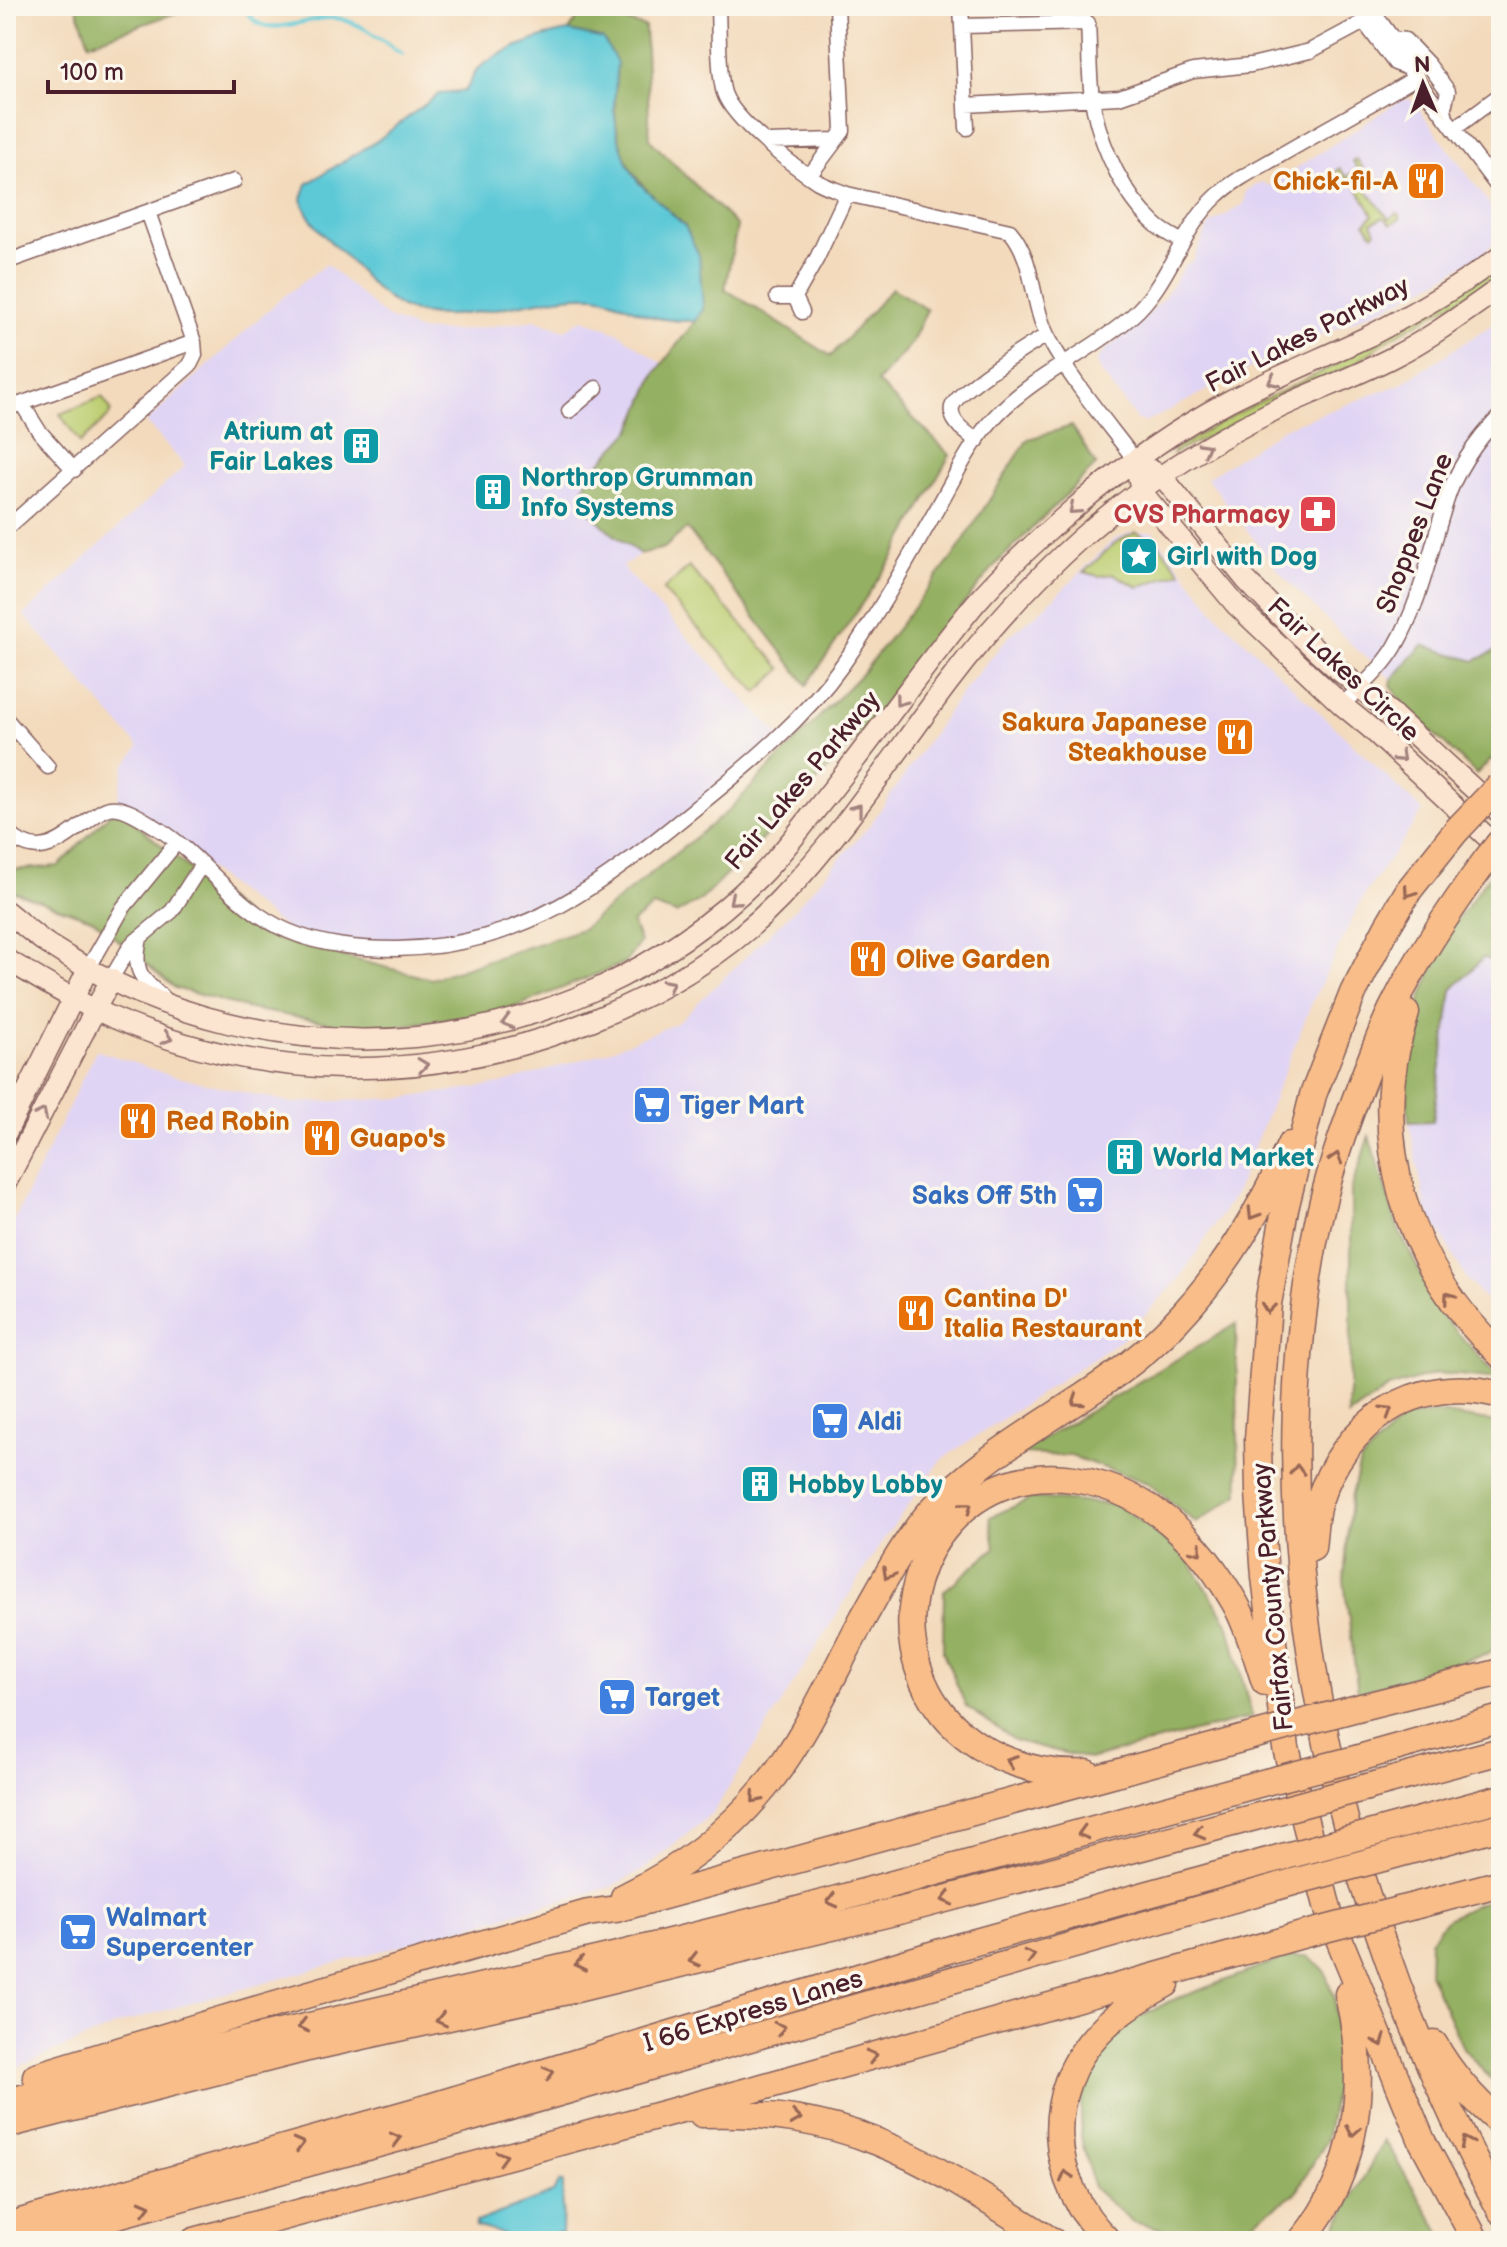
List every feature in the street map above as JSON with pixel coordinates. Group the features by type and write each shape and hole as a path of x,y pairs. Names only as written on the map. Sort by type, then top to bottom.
{"highway":[{"name":"Fairfax County Parkway","path":"1476,2241 1422,2141 1330,1917 1286,1748 1265,1577 1259,1493 1260,1413 1268,1304 1285,1209 1313,1095 1353,993 1409,890 1456,831 1500,785"},
{"name":"Fairfax County Parkway","path":"1496,850 1429,939 1387,1020 1350,1112 1330,1176 1314,1240 1300,1356 1297,1495 1312,1659 1344,1815 1385,1949 1429,2065 1501,2211"},
{"path":"1450,912 1417,981 1398,1038 1390,1090 1390,1137 1402,1199 1425,1258 1462,1314 1501,1355"},
{"path":"588,1913 637,1890 681,1864 740,1816 767,1785 800,1735 895,1560 912,1534 951,1491 973,1472 1138,1358 1191,1308 1219,1271 1259,1206 1313,1095"},
{"path":"1312,1659 1312,1548 1317,1508 1331,1472 1348,1445 1382,1413 1414,1397 1447,1389 1501,1395"},
{"path":"1143,1766 1075,1774 1022,1765 977,1745 948,1719 932,1698 919,1674 911,1643 910,1616 914,1588 928,1552 943,1530 964,1509 986,1494 1025,1480 1065,1478 1116,1490 1162,1514 1187,1537 1214,1570 1236,1605 1247,1628 1276,1716"},
{"path":"6,2085 588,1913 616,1909 1501,1669"},
{"path":"6,2102 274,2033 618,1955 786,1913 1501,1718"},
{"path":"6,2125 308,2048 528,2000 915,1907 1501,1751"},
{"name":"I 66 Express Lanes","path":"6,2226 438,2105 961,1946 1501,1798"},
{"path":"22,2241 440,2127 1293,1882 1501,1826"},
{"path":"194,2241 1302,1935 1501,1883"},
{"path":"1301,2241 1323,2211 1341,2176 1358,2104 1358,2053 1352,2012 1330,1917"},
{"path":"1385,1949 1444,2063 1501,2123"},
{"path":"1108,2241 1076,2202 1062,2164 1058,2138 1059,2115 1073,2068 1100,2031 1143,1997 1181,1976 1241,1952"},
{"path":"6,2143 231,2079 308,2048"},
{"path":"634,2121 688,2114 734,2113 802,2118 831,2125 868,2136 924,2161 1052,2241"},
{"path":"6,2210 42,2201 117,2194"}],"main road":[{"name":"Fair Lakes Parkway","path":"6,911 48,944 111,979 169,1004 227,1023 316,1039 366,1041 425,1038 491,1027 543,1011 613,982 670,951 740,894 780,854 977,602 1070,512 1135,460 1230,401 1415,311 1501,256"},
{"name":"Fair Lakes Parkway","path":"6,959 94,1009 186,1044 290,1065 384,1069 474,1058 563,1032 655,993 695,969 779,900 858,809 985,636 1044,572 1097,525 1186,459 1247,424 1399,354 1501,287"},
{"name":"Fair Lakes Circle","path":"1135,460 1162,476 1252,587 1292,628 1501,814"},
{"name":"Fair Lakes Circle","path":"1135,460 1141,491 1236,605 1496,850"},
{"path":"6,1133 89,967"},
{"path":"6,1183 111,979"}],"street":[{"path":"718,6 724,92 731,109 821,184 847,194 1010,231 1021,244 1047,335 1135,460"},
{"path":"810,175 843,131 837,6"},
{"path":"961,6 967,128"},
{"path":"966,105 1119,97 1193,71 1251,65 1310,51 1373,14 1388,43 1406,57 1411,73 1501,191"},
{"path":"962,26 1088,23 1092,98 1108,152 1128,191 1156,226 1181,241"},
{"path":"1388,43 1405,40 1428,64 1448,91 1444,108 1450,124"},
{"path":"6,831 19,842 44,847 60,842 104,809 116,807 158,828 177,842 244,905 271,923 308,939 352,947 412,948 465,941 520,926 569,902 612,874 749,765 805,710 871,623 977,441 1006,406 1136,313 1152,295 1181,241 1219,194 1411,73"},
{"path":"1450,124 1501,94"},
{"path":"768,142 836,140"},
{"path":"6,262 234,181"},
{"path":"795,297 847,194"},
{"path":"6,529 190,365 195,355 194,342 148,212"},
{"path":"777,297 795,297"},
{"path":"795,297 802,312"},
{"path":"977,441 955,420 952,410 955,402 991,372 1047,335"},
{"path":"6,409 194,342"},
{"path":"569,411 596,388"},
{"path":"22,404 39,431 74,470"},
{"name":"Shoppes Lane","path":"1342,705 1395,648 1422,586 1446,501 1459,471 1473,448 1501,415"},
{"path":"7,722 48,767"},
{"path":"89,967 123,908 177,842"},
{"path":"111,979 131,945 172,911 202,864"},
{"path":"140,936 135,961 138,971 169,1004"}],"shaded area":[{"path":"1409,99 1499,217 1499,239 1444,277 1394,303 1269,358 1158,416 1146,421 1137,420 1098,368 1097,360 1106,349 1138,326 1165,296 1186,264 1193,261 1209,225 1244,204 1246,191 1262,182 1269,186 1401,100"},
{"path":"326,264 386,317 420,331 458,331 537,320 565,330 583,319 619,333 664,365 655,374 632,429 588,476 613,534 640,554 622,567 780,737 612,874 497,933 378,949 290,932 202,864 116,807 125,766 139,747 24,615 185,466 146,422 277,302"},
{"path":"1501,319 1501,648 1475,662 1423,646 1392,679 1354,647 1280,573 1207,478 1284,428 1401,384"},
{"path":"1132,532 1153,532 1220,618 1423,811 1364,895 1313,1000 1235,1194 1179,1279 1123,1338 941,1460 881,1543 713,1813 642,1871 607,1888 127,2021 6,2072 6,1237 96,1050 169,1075 292,1103 405,1098 501,1084 606,1052 677,1023 790,914 870,825 956,700 1009,636 1043,609 1114,539"},
{"path":"1483,958 1501,958 1501,1315 1468,1281 1426,1208 1409,1122 1452,990"}],"green space":[{"path":"76,6 196,6 89,43"},
{"path":"584,8 645,27 650,140 737,226 725,289 831,356 892,288 927,310 911,344 877,382 950,455 894,556 807,685 687,528 664,548 640,554 584,507 582,494 588,476 632,429 655,374 695,321 685,226 657,201 627,163 617,130 613,58 603,39 569,31"},
{"path":"1357,159 1363,168 1356,176 1389,219 1397,213 1400,216 1391,224 1383,217 1372,223 1376,231 1373,234 1365,223 1373,215 1352,178 1342,182 1336,172 1340,168 1346,177 1358,169 1353,161"},
{"path":"1501,265 1501,272 1387,340 1356,363 1173,454 1174,449 1241,411 1336,365"},
{"path":"102,397 111,410 109,416 80,443 60,414"},
{"path":"1072,426 1096,465 996,564 860,734 784,817 702,899 676,914 653,906 632,923 640,942 625,963 510,1009 372,1030 250,1009 175,988 94,920 6,889 6,880 13,870 59,866 116,807 272,938 431,979 582,929 727,812 864,671 955,554 1028,439"},
{"path":"1136,532 1158,543 1181,572 1138,587 1114,574 1099,576 1084,572 1116,542"},
{"path":"689,567 782,669 757,692 663,590"},
{"path":"1423,645 1475,661 1501,648 1501,751 1476,774 1406,707 1391,686 1392,679"},
{"path":"1496,866 1501,871 1501,962 1483,958 1452,990 1433,1121 1409,1122 1404,1052 1423,993 1447,934"},
{"path":"1369,1136 1399,1231 1442,1316 1500,1379 1437,1373 1388,1388 1348,1416 1351,1190"},
{"path":"1236,1324 1239,1494 1196,1523 1148,1483 1071,1456 1018,1454"},
{"path":"1439,1413 1501,1423 1501,1646 1488,1654 1358,1693 1344,1580 1351,1498 1360,1462 1403,1418"},
{"path":"1033,1498 1119,1505 1188,1559 1228,1623 1252,1717 1089,1759 1016,1741 966,1706 943,1652 944,1591 995,1548 990,1517"},
{"path":"1501,1900 1501,2091 1463,2048 1429,1973 1430,1940 1447,1919 1479,1903"},
{"path":"1290,1956 1307,1956 1324,1970 1335,1999 1338,2072 1326,2141 1295,2194 1250,2223 1181,2233 1133,2222 1094,2189 1081,2137 1081,2078 1115,2031 1168,2002"},
{"path":"1384,2140 1446,2241 1329,2241"}],"water":[{"path":"569,31 603,39 617,62 614,108 617,133 627,163 638,182 685,226 699,255 703,309 695,321 689,321 652,317 595,296 548,299 450,315 427,314 397,305 373,286 313,223 302,199 307,184 378,140 439,94 465,91 478,69 497,56 534,40"},
{"path":"563,2182 562,2234 556,2233 550,2239 520,2239 475,2226 476,2222 553,2193"}],"waterway":[{"path":"242,6 253,19 274,27 330,18 349,21 402,54"}],"place":[{"name":"Chick-fil-A","path":"1426,181"},
{"name":"Atrium at Fair Lakes","path":"361,446"},
{"name":"Northrop Grumman Info Systems","path":"493,492"},
{"name":"CVS Pharmacy","path":"1318,514"},
{"name":"Girl with Dog","path":"1139,556"},
{"name":"Sakura Japanese Steakhouse","path":"1235,737"},
{"name":"Olive Garden","path":"868,959"},
{"name":"Tiger Mart","path":"652,1105"},
{"name":"Red Robin","path":"138,1121"},
{"name":"Guapo's","path":"322,1138"},
{"name":"World Market","path":"1125,1157"},
{"name":"Saks Off 5th","path":"1085,1195"},
{"name":"Cantina D' Italia Restaurant","path":"916,1313"},
{"name":"Aldi","path":"830,1421"},
{"name":"Hobby Lobby","path":"760,1484"},
{"name":"Target","path":"617,1697"},
{"name":"Walmart Supercenter","path":"78,1932"}]}
